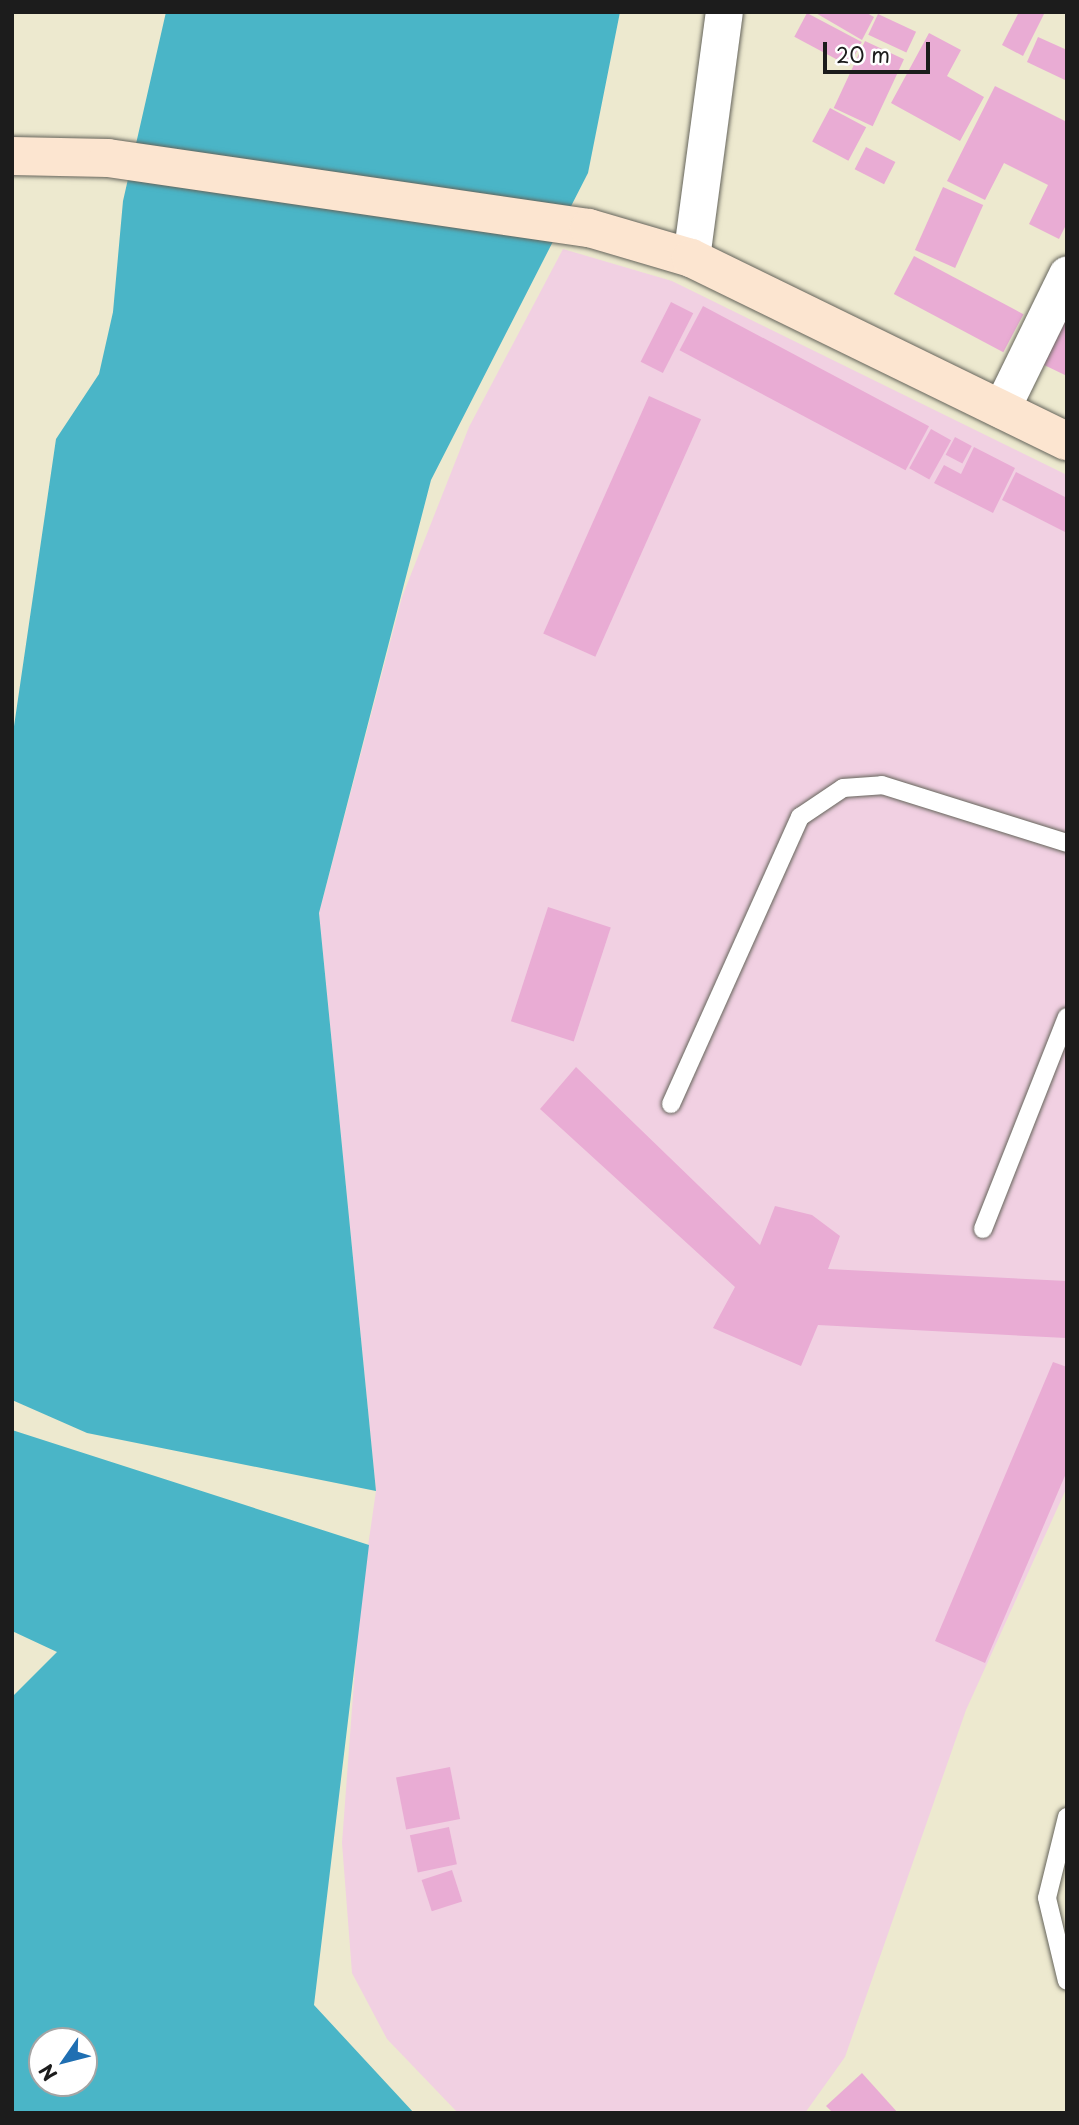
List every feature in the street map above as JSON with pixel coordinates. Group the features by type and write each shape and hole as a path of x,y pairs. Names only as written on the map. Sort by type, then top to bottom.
{"street":[{"path":"691,258 723,12"},
{"path":"12,156 108,158 589,228 691,258 1067,441"},
{"path":"1001,410 1067,274"}],"lane":[{"path":"671,1104 800,817 843,788 882,785 1067,843"},
{"path":"983,1229 1067,1017"},
{"path":"1067,1817 1047,1898 1067,1981"}],"shaded area":[{"path":"563,249 672,281 1067,475 1067,1487 966,1710 845,2057 805,2113 458,2113 387,2039 352,1973 342,1843 360,1601 376,1491 319,913 402,597 469,427"}],"water":[{"path":"166,12 620,12 588,173 431,480 319,913 376,1491 87,1433 12,1400 12,740 56,439 99,374 113,312 123,201"},
{"path":"12,1430 369,1545 314,2005 414,2113 12,2113 12,1697 57,1652 12,1631"}],"building":[{"path":"814,12 865,12 874,17 862,40"},
{"path":"1019,12 1045,12 1023,56 1002,45"},
{"path":"807,13 862,42 849,66 794,37"},
{"path":"878,14 916,32 906,53 868,35"},
{"path":"929,33 961,50 947,76 984,97 960,141 891,103"},
{"path":"1038,37 1067,50 1067,81 1027,62"},
{"path":"865,41 904,59 873,126 834,108"},
{"path":"995,86 1067,122 1067,223 1059,239 1029,224 1048,185 1004,163 985,200 947,181"},
{"path":"830,108 866,127 848,161 812,142"},
{"path":"866,147 895,162 884,184 855,169"},
{"path":"943,187 983,205 955,268 915,250"},
{"path":"914,256 1023,314 1003,352 894,294"},
{"path":"671,302 693,313 663,373 641,362"},
{"path":"703,306 929,426 906,470 680,350"},
{"path":"1067,310 1067,376 1040,363"},
{"path":"649,396 701,419 595,657 543,634"},
{"path":"931,429 951,440 929,480 909,468"},
{"path":"955,437 972,446 962,464 946,455"},
{"path":"974,447 1015,468 993,513 934,483 944,465 961,474"},
{"path":"1016,472 1067,498 1067,533 1002,500"},
{"path":"548,907 611,927 574,1042 511,1021"},
{"path":"576,1067 760,1245 775,1206 812,1215 840,1236 828,1269 1067,1281 1066,1338 818,1325 801,1366 713,1328 735,1287 540,1109"},
{"path":"1053,1362 1067,1367 1067,1471 985,1663 935,1641"},
{"path":"450,1767 460,1819 406,1830 396,1777"},
{"path":"449,1827 457,1864 418,1872 410,1835"},
{"path":"452,1870 462,1901 432,1911 422,1880"},
{"path":"862,2073 898,2113 833,2113 826,2106"}]}
